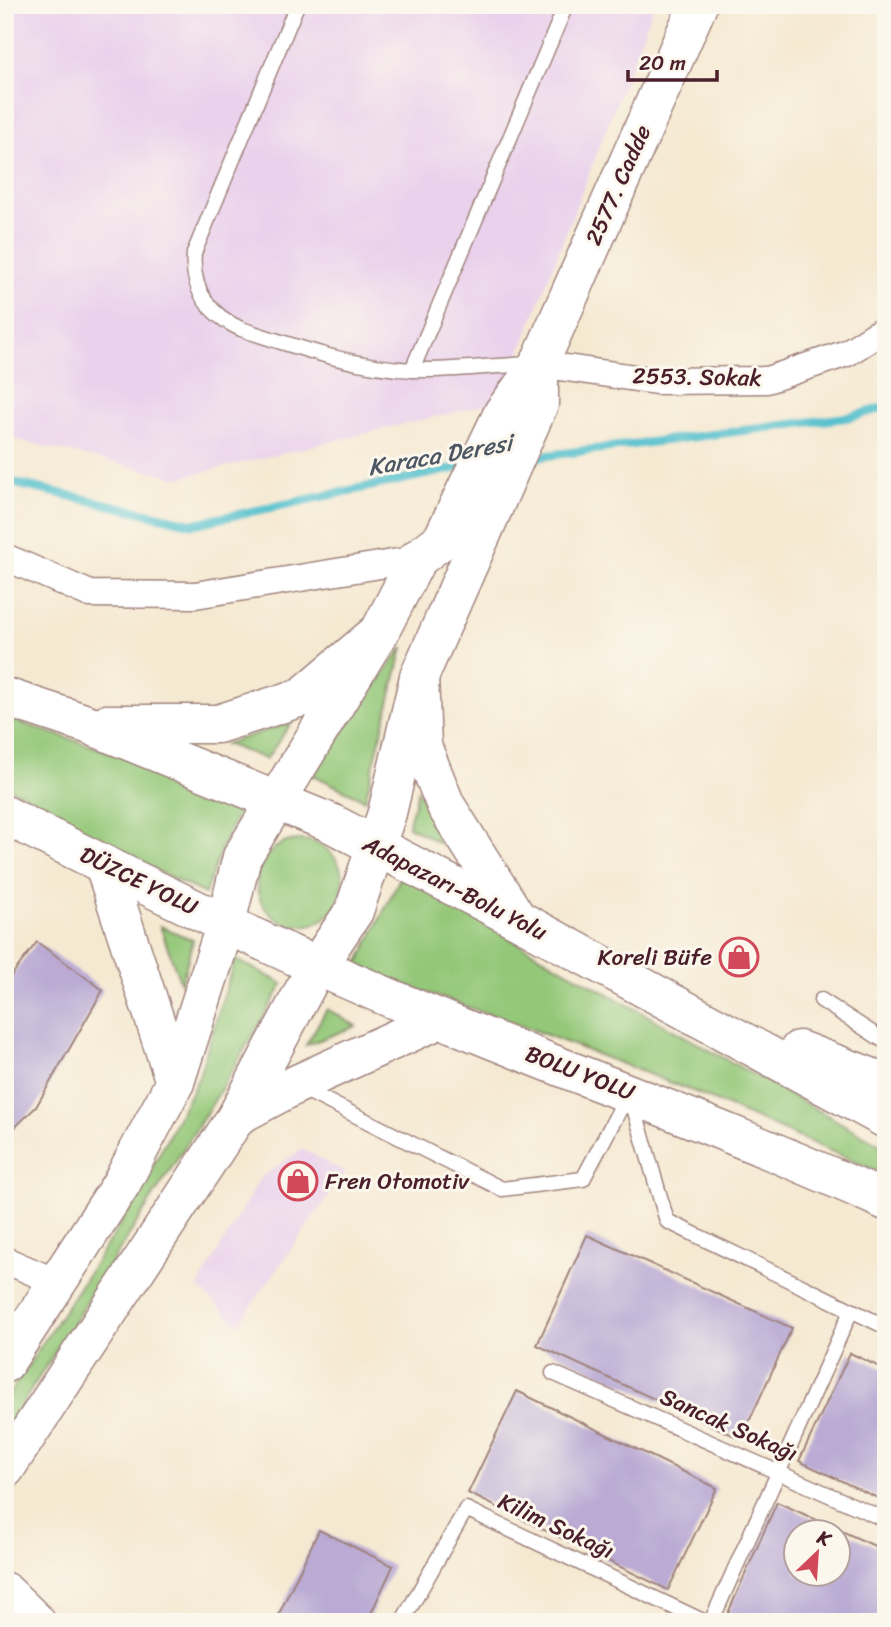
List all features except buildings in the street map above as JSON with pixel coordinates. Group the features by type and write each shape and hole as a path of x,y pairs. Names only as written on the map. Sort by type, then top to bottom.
{"main road":[{"name":"2577. Cadde","path":"539,364 698,5"},
{"path":"5,1469 237,1116 317,965 354,911 387,813 419,677 484,528 521,408 539,364"},
{"path":"5,1363 121,1184 175,1083 226,923 242,857 429,550 521,408"},
{"path":"87,724 218,724 302,697 380,631"},
{"path":"419,677 422,746 446,806 517,919"},
{"name":"Adapazarı-Bolu Yolu","path":"5,697 87,724 331,823 517,919 886,1119"},
{"name":"DÜZCE YOLU","path":"5,815 274,946"},
{"path":"104,865 175,1083"},
{"name":"BOLU YOLU","path":"274,946 440,1019 815,1168 886,1201"},
{"path":"681,1008 886,1083"},
{"path":"237,1116 295,1085 440,1019"},
{"path":"815,1168 886,1215"},
{"path":"5,1592 36,1622"}],"street":[{"name":"2553. Sokak","path":"539,364 656,381 767,380 847,353 886,328"},
{"path":"5,557 90,594 195,595 429,550"},
{"path":"5,1260 58,1283"}],"lane":[{"path":"297,5 194,253 195,280 206,305 228,323 241,328 338,359 375,366 450,370 539,364"},
{"path":"412,370 566,5"},
{"path":"821,1000 886,1042"},
{"path":"295,1085 502,1189 583,1179 629,1093"},
{"path":"629,1093 667,1221 886,1327"},
{"path":"708,1622 851,1311"},
{"name":"Sancak Sokağı","path":"553,1373 886,1520"},
{"name":"Kilim Sokağı","path":"402,1622 466,1509 708,1622"}],"shaded area":[{"path":"5,5 654,5 501,401 179,478 13,439 5,431"},
{"name":"Fren Otomotiv","path":"302,1149 345,1172 238,1325 198,1287 260,1178"}],"green space":[{"path":"403,647 365,800 311,774"},
{"path":"5,718 129,758 243,802 221,849 205,894 127,856 36,801 5,786"},
{"path":"292,722 266,759 225,744"},
{"path":"418,790 441,844 408,826"},
{"path":"300,840 324,847 336,859 343,883 336,907 324,919 300,926 276,919 264,907 257,883 264,859 276,847"},
{"path":"401,876 886,1148 886,1175 695,1092 534,1030 356,968"},
{"path":"160,926 193,940 181,984"},
{"path":"235,959 283,984 217,1096 5,1431 5,1401 134,1203 198,1079"},
{"path":"327,1009 356,1026 306,1045"}],"waterway":[{"name":"Karaca Deresi","path":"527,458 850,417 886,407"},
{"name":"Karaca Deresi","path":"5,481 193,524 465,466"}],"place":[{"name":"Koreli Büfe","path":"739,957"},
{"name":"Fren Otomotiv","path":"298,1181"}]}
